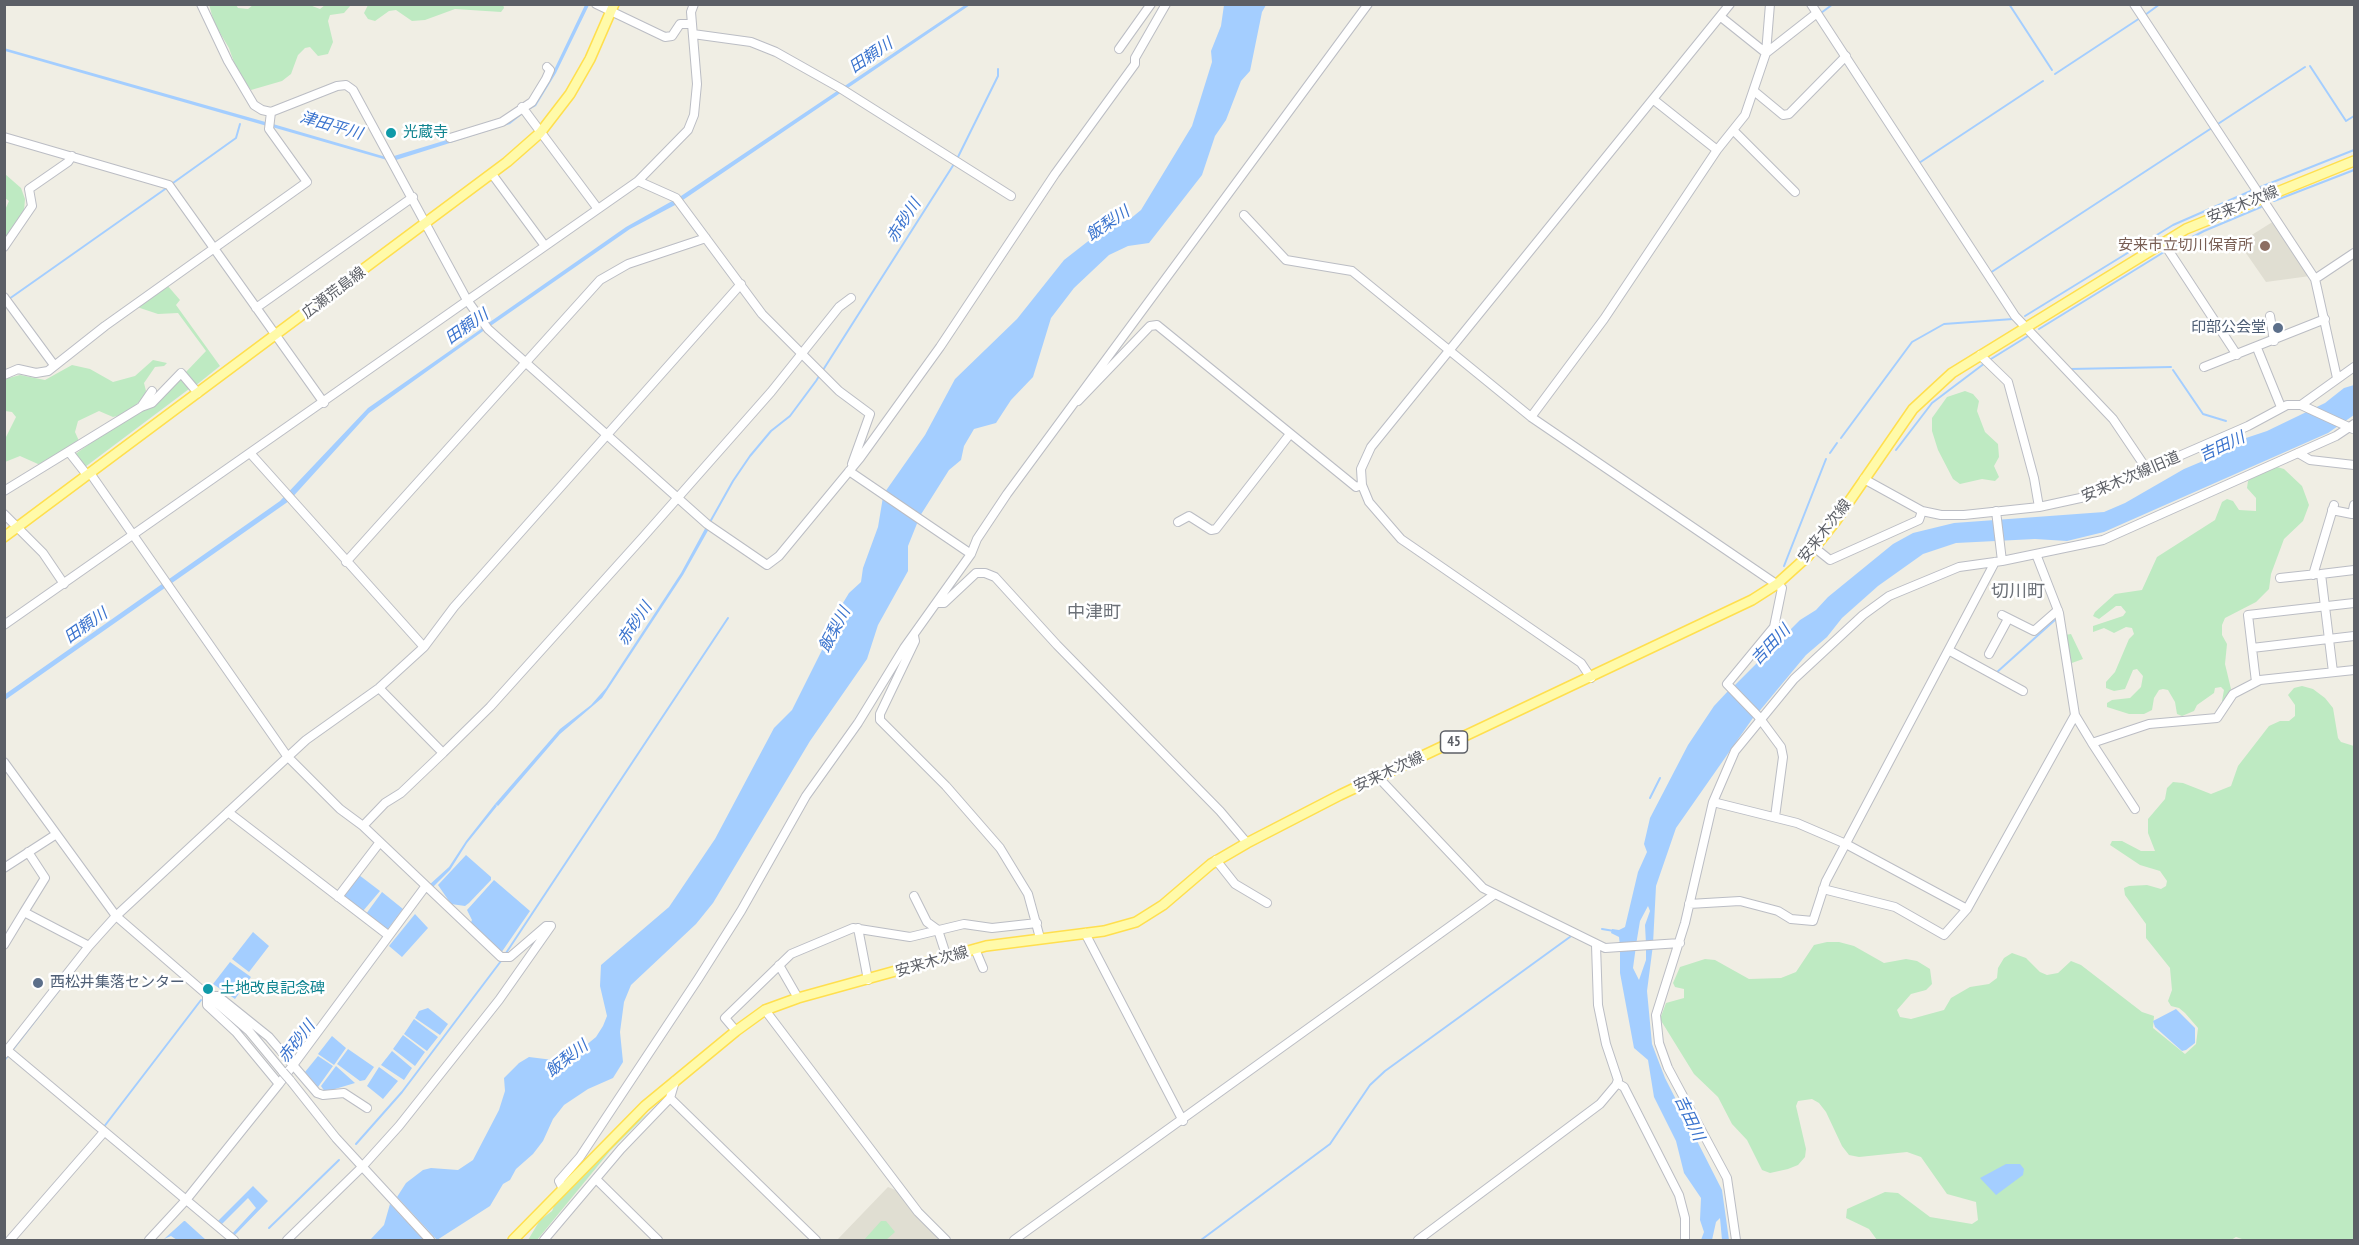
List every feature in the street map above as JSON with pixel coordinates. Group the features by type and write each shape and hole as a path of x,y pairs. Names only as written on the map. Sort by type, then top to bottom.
{"main road":[{"name":"広瀬荒島線","path":"4,537 428,223 492,174 540,133 570,94 590,59 613,8"},
{"name":"安来木次線","path":"513,1240 615,1134 675,1081 765,1010 798,998 975,949 1040,938 1117,929 1144,918 1216,860 1247,843 1378,777 1752,600 1776,584 1815,548 1913,409 1932,389 2024,327 2163,242 2211,217 2355,161"}],"street":[{"path":"201,4 228,61 254,105 271,112 337,86 348,86 355,92 428,223 467,300 486,327 709,525 756,560 769,564 793,541 851,472 940,347 1055,174 1135,64 1134,58 1166,4"},
{"path":"596,4 613,8 665,37 672,36 680,24 691,24"},
{"path":"4,625 638,181 691,124 697,95 691,24 694,4"},
{"path":"1119,49 1151,4"},
{"path":"563,1189 559,1181 580,1157 698,979 806,796 858,723 1001,503 1368,4"},
{"path":"1591,678 1581,663 1401,539 1369,502 1362,486 1361,469 1371,447 1730,4"},
{"path":"1531,417 1604,319 1717,150 1747,112 1766,53 1770,4"},
{"path":"1811,4 2024,327 2107,412 2148,471"},
{"path":"2134,4 2315,279 2337,378"},
{"path":"1766,53 1817,13"},
{"path":"1721,17 1766,53"},
{"path":"693,34 760,45 843,89 1011,196"},
{"path":"1754,91 1781,113 1789,114 1846,56"},
{"path":"450,138 502,122 524,109 534,99 549,72 547,67"},
{"path":"1654,100 1717,150"},
{"path":"524,109 598,209"},
{"path":"4,375 18,369 43,373 307,182 270,125 271,112"},
{"path":"1733,130 1795,192"},
{"path":"4,137 169,185 324,403"},
{"path":"4,248 32,206 30,189 68,162 72,156"},
{"path":"492,174 545,246"},
{"path":"638,181 679,200 762,314 820,373 868,412 851,472"},
{"path":"256,308 413,197"},
{"path":"1244,215 1284,258 1352,271 1531,417 1783,591 1774,627 1728,680 1728,688 1758,717 1777,740 1783,757 1775,817"},
{"path":"346,562 600,280 628,264 706,238"},
{"path":"2163,242 2237,355"},
{"path":"2315,279 2355,253"},
{"path":"234,1240 8,1052 89,946 116,916 287,756 316,732 379,688 424,647 454,607 741,284"},
{"path":"4,297 54,365"},
{"path":"363,826 490,707 677,498 839,307 851,298"},
{"path":"2270,316 2274,341"},
{"path":"2204,368 2325,319"},
{"path":"1068,410 1150,326 1157,326 1356,487 1362,486"},
{"path":"2257,348 2281,407"},
{"path":"1980,355 2008,382 2034,478 2038,507"},
{"path":"2351,427 2302,406 2311,396 2355,367"},
{"path":"4,491 141,407 152,403 181,373 198,393"},
{"path":"141,407 152,391"},
{"name":"安来木次線旧道","path":"1864,479 1922,511 1949,516 1996,514 2038,507 2091,495 2248,426 2281,407 2302,406"},
{"path":"1736,1240 1727,1178 1668,1068 1657,1034 1657,1010 1680,943 1713,802 1735,751 1758,717 1824,650 1863,615 1889,596 1949,570 2103,540 2351,427"},
{"path":"1178,522 1189,516 1211,530 1216,529 1290,434"},
{"path":"69,452 88,474 167,583 287,756 340,809 363,826 427,889 503,957 512,956 546,926 551,926 550,931 470,1038 399,1126 363,1168 287,1240"},
{"path":"250,453 424,647"},
{"path":"2298,453 2304,458 2355,465"},
{"path":"851,472 969,552"},
{"path":"2333,672 2325,606 2317,574 2333,507 2352,514 2355,505"},
{"path":"1815,548 1830,560 1919,520 1922,511"},
{"path":"4,514 43,554 64,584"},
{"path":"1689,904 1740,901 1778,911 1791,919 1812,922 1823,889 1846,844 1999,560 1996,514"},
{"path":"2036,554 2058,610 2075,715 2135,809"},
{"path":"2280,578 2355,570"},
{"path":"937,603 944,603 976,573 986,573 995,577 1057,645 1212,802 1247,843"},
{"path":"2256,682 2248,615 2355,603"},
{"path":"1989,654 2005,617 2030,630 2036,630 2058,610"},
{"path":"914,634 915,641 880,714 880,720 946,786 999,848 1023,883 1040,938"},
{"path":"2252,648 2355,636"},
{"path":"1950,651 2023,691"},
{"path":"2092,743 2149,724 2217,718 2233,694 2256,682 2355,670"},
{"path":"379,688 443,753"},
{"path":"1823,889 1895,906 1944,935 1967,909 2075,715"},
{"path":"4,762 116,916 249,1031 322,1122 430,1240"},
{"path":"1378,777 1481,887 1605,948 1680,943"},
{"path":"1713,802 1775,817 1846,844 1967,909"},
{"path":"228,812 388,935"},
{"path":"4,868 55,835"},
{"path":"338,897 380,842"},
{"path":"4,945 45,878 28,852"},
{"path":"1216,860 1235,884 1267,903"},
{"path":"149,1240 186,1200 294,1067 388,935 427,889"},
{"path":"1016,1240 1495,894"},
{"path":"914,896 927,922 938,930 947,958"},
{"path":"24,912 89,946"},
{"path":"736,1031 725,1018 779,965 794,953 858,928 910,937 964,924 992,928 1037,923"},
{"path":"858,928 868,980"},
{"path":"1085,933 1183,1120"},
{"path":"1596,945 1598,1005 1617,1083 1624,1087 1676,1189 1684,1218 1685,1240"},
{"path":"975,949 983,968"},
{"path":"779,965 798,998"},
{"path":"207,996 218,996 258,1028 317,1093 325,1095 344,1093 367,1108"},
{"path":"207,996 207,1005 236,1032 279,1084"},
{"path":"765,1010 918,1212 946,1240"},
{"path":"544,1240 670,1098 675,1081"},
{"path":"1418,1240 1600,1104 1617,1083"},
{"path":"670,1098 816,1240"},
{"path":"9,1240 104,1131"},
{"path":"596,1179 658,1240"}],"shaded area":[{"path":"2274,221 2310,276 2266,282 2239,243"},
{"path":"888,1187 898,1191 917,1217 928,1222 944,1240 837,1240"}],"green space":[{"path":"209,4 236,5 238,8 248,9 253,5 307,4 320,9 325,5 351,5 344,13 330,15 328,21 333,42 328,54 318,56 310,47 305,48 298,55 291,74 282,81 251,90 237,71 229,48 214,23"},
{"path":"503,4 504,8 501,12 455,9 425,20 412,21 396,10 389,11 375,21 368,19 364,13 368,5"},
{"path":"5,174 21,188 25,199 24,211 5,241 5,210 9,201 5,198"},
{"path":"167,285 180,300 176,305 220,366 195,386 185,375 206,351 178,313 158,314 137,307"},
{"path":"153,360 167,363 164,366 155,367 144,383 146,391 143,398 126,414 113,417 99,411 78,421 75,432 79,441 46,463 38,464 20,456 5,462 5,439 16,417 12,412 5,411 5,379 20,375 45,380 72,365 90,369 113,382 135,376"},
{"path":"181,378 189,389 85,467 74,455"},
{"path":"1965,391 1973,394 1979,401 1977,411 1985,432 1998,444 1999,457 1994,466 1999,477 1995,481 1982,479 1960,484 1953,479 1938,450 1932,431 1932,418 1947,397"},
{"path":"2277,467 2284,469 2302,486 2309,505 2303,521 2284,539 2271,574 2269,589 2256,602 2225,618 2222,625 2222,635 2227,644 2225,664 2231,689 2225,702 2222,701 2224,690 2221,687 2215,688 2214,693 2197,705 2194,711 2182,716 2177,714 2175,702 2168,690 2163,689 2159,690 2154,698 2152,710 2144,714 2129,714 2107,707 2107,703 2112,700 2130,698 2141,687 2143,676 2137,669 2133,670 2125,689 2114,691 2106,688 2106,682 2115,672 2129,639 2134,634 2132,628 2126,627 2114,633 2104,628 2093,632 2093,626 2123,616 2126,612 2121,606 2116,606 2099,619 2093,616 2095,612 2115,594 2142,590 2157,557 2215,520 2222,502 2227,499 2233,501 2239,510 2256,511 2256,498 2247,488 2248,481 2254,475"},
{"path":"2071,634 2083,659 2069,664 2065,635"},
{"path":"2302,686 2313,689 2325,698 2333,708 2338,738 2341,742 2354,746 2354,1240 2245,1240 2236,1237 2231,1240 1877,1240 1869,1229 1846,1218 1847,1209 1885,1192 1898,1193 1930,1217 1972,1224 1978,1220 1976,1202 1947,1194 1921,1157 1907,1152 1859,1157 1849,1155 1842,1146 1826,1112 1819,1103 1812,1099 1798,1101 1796,1106 1806,1149 1805,1157 1798,1165 1788,1169 1770,1173 1762,1170 1747,1140 1732,1124 1718,1097 1694,1074 1660,1019 1666,1003 1684,998 1684,989 1675,987 1673,983 1680,967 1705,959 1715,960 1749,979 1781,978 1796,972 1814,945 1839,942 1854,946 1884,963 1906,959 1917,961 1930,969 1932,984 1926,990 1911,994 1897,1010 1900,1017 1911,1019 1944,1010 1951,998 1970,987 1989,984 1997,978 1998,968 2004,958 2012,953 2026,958 2040,972 2047,975 2058,973 2071,961 2081,965 2142,1012 2154,1016 2153,1028 2185,1054 2196,1044 2198,1028 2185,1013 2171,1006 2168,1001 2172,990 2170,968 2146,938 2146,924 2125,895 2124,888 2147,885 2161,889 2166,886 2167,881 2160,871 2140,865 2110,845 2112,841 2122,841 2141,851 2155,851 2148,833 2148,819 2165,799 2167,788 2173,782 2183,783 2211,794 2231,786 2238,766 2269,726 2280,721 2289,721 2295,716 2295,705 2288,695 2294,688"},
{"path":"648,1113 610,1151 537,1240 528,1240 540,1220 552,1211 554,1206 619,1136"},
{"path":"881,1221 886,1221 895,1232 886,1240 864,1240"}],"water":[{"path":"585,5 589,5 556,73 536,106 527,111 526,108 553,72"},
{"path":"965,5 970,5 677,204 630,229 489,327 487,324 626,227 681,196"},
{"path":"1224,5 1266,5 1262,12 1250,71 1241,81 1226,120 1215,136 1202,175 1149,243 1128,246 1109,255 1074,288 1051,318 1033,377 1011,400 996,423 974,429 964,446 961,460 949,470 920,516 885,492 925,435 955,379 1017,319 1064,260 1105,228 1130,219 1141,210 1192,126 1212,62 1211,51 1221,26"},
{"path":"4,48 269,123 267,126 5,51"},
{"path":"521,111 524,113 510,124 396,160 394,156 506,122"},
{"path":"273,124 386,157 387,160 272,127"},
{"path":"484,327 486,329 369,413 289,501 5,700 4,695 280,501 368,408"},
{"path":"2354,385 2354,415 2328,433 2104,532 2067,541 2035,539 1956,543 1923,554 1878,586 1842,618 1827,637 1806,655 1757,714 1731,689 1800,620 1816,610 1828,597 1893,544 1913,533 1954,523 2104,512 2125,503 2184,469 2215,456 2225,445 2267,431 2325,403 2344,388"},
{"name":"飯梨川","path":"883,497 918,521 908,546 908,571 878,625 867,659 810,741 713,903 696,924 631,985 624,1002 620,1032 623,1062 613,1078 588,1089 564,1105 553,1119 543,1141 533,1154 516,1169 510,1180 503,1184 490,1206 437,1240 397,1197 406,1183 423,1170 431,1168 458,1170 473,1160 499,1110 505,1091 504,1078 519,1063 529,1057 561,1061 574,1055 596,1037 607,1016 600,986 601,965 669,907 715,839 774,728 792,710 824,646 826,631 849,593 861,582 863,568 878,527"},
{"path":"707,525 710,527 683,575 602,698 560,734 498,806 495,804 560,729 591,705 606,688 681,573"},
{"path":"1729,690 1755,715 1676,828 1656,886 1653,944 1646,944 1645,925 1650,911 1648,906 1640,921 1636,945 1620,946 1619,937 1611,933 1612,929 1619,930 1625,927 1638,872 1647,852 1644,844 1650,818 1688,745 1714,706"},
{"path":"495,804 497,806 467,843 450,870 430,890 428,886 449,867"},
{"path":"466,855 491,877 491,880 465,906 451,904 438,885"},
{"path":"359,875 380,891 363,911 343,897"},
{"path":"494,880 530,911 501,953 470,924 472,920 467,910"},
{"path":"382,892 403,909 387,930 366,914"},
{"path":"415,914 428,928 402,957 389,946"},
{"path":"253,932 269,946 249,972 232,959"},
{"path":"1646,945 1653,945 1647,991 1652,1044 1665,1078 1722,1190 1729,1240 1722,1240 1720,1218 1716,1222 1712,1240 1701,1240 1704,1232 1700,1220 1701,1198 1684,1173 1676,1141 1654,1097 1648,1060 1634,1048 1620,973 1620,948 1636,946 1633,968 1639,980 1646,960"},
{"path":"230,962 251,977 235,999 213,984"},
{"path":"428,1008 448,1024 440,1035 415,1018 419,1011"},
{"path":"2176,1009 2195,1028 2195,1043 2182,1051 2155,1027 2153,1021"},
{"path":"414,1019 438,1037 427,1051 404,1034"},
{"path":"403,1035 425,1052 415,1066 393,1049"},
{"path":"332,1036 346,1048 334,1065 318,1054"},
{"path":"348,1049 374,1067 365,1080 360,1081 337,1064"},
{"path":"392,1051 412,1068 404,1080 381,1065"},
{"path":"318,1056 333,1066 318,1087 305,1072"},
{"path":"336,1066 355,1083 325,1092 321,1086"},
{"path":"379,1067 398,1081 383,1099 367,1086"},
{"path":"2006,1164 2020,1164 2024,1169 2023,1175 1996,1195 1980,1178"},
{"path":"253,1186 268,1201 233,1237 231,1235 256,1208 248,1198 220,1226 216,1223"},
{"path":"390,1204 424,1240 370,1240 384,1225"},
{"path":"184,1221 206,1240 177,1240 171,1236 164,1239"}],"waterway":[{"path":"1821,13 1833,4"},
{"path":"2009,4 2052,70"},
{"path":"2145,15 2160,4"},
{"path":"2055,74 2140,18"},
{"path":"2310,66 2346,121 2354,116"},
{"path":"1990,273 2305,67"},
{"name":"赤砂川","path":"957,159 998,76 998,69"},
{"path":"1919,163 2043,81"},
{"path":"173,183 236,138 240,124"},
{"path":"2258,188 2354,150"},
{"name":"赤砂川","path":"710,522 750,456 771,431 790,416 816,381 954,164"},
{"path":"2274,201 2354,170"},
{"path":"9,299 168,187"},
{"path":"2025,316 2173,225 2253,190"},
{"path":"2171,248 2261,207"},
{"path":"2039,329 2164,252"},
{"path":"1841,438 1912,342 1944,324 2013,319"},
{"path":"1991,359 2028,336"},
{"path":"1896,450 1932,403 1985,363"},
{"path":"2070,369 2171,367"},
{"path":"2173,370 2203,414 2226,421"},
{"path":"1830,453 1837,443"},
{"path":"1784,566 1826,459"},
{"path":"506,953 728,618"},
{"path":"1996,673 2056,619"},
{"path":"1650,798 1660,778"},
{"path":"1602,929 1614,931"},
{"path":"1201,1240 1330,1144 1370,1085 1385,1071 1574,934"},
{"path":"4,1061 87,954"},
{"path":"356,1144 402,1092 501,961"},
{"path":"103,1128 201,1000"},
{"path":"269,1228 339,1160"}],"place":[{"name":"光蔵寺","path":"391,133"},
{"name":"安来市立切川保育所","path":"2265,246"},
{"name":"印部公会堂","path":"2278,328"},
{"name":"西松井集落センター","path":"38,983"},
{"name":"土地改良記念碑","path":"208,989"}],"district":[{"name":"切川町","path":"2018,592"},
{"name":"中津町","path":"1094,613"}],"water label":[{"name":"田頼川","path":"871,56"},
{"name":"津田平川","path":"331,126"},
{"name":"田頼川","path":"467,327"},
{"name":"吉田川","path":"2222,447"},
{"name":"田頼川","path":"86,626"},
{"name":"吉田川","path":"1771,645"},
{"name":"吉田川","path":"1689,1118"}]}
